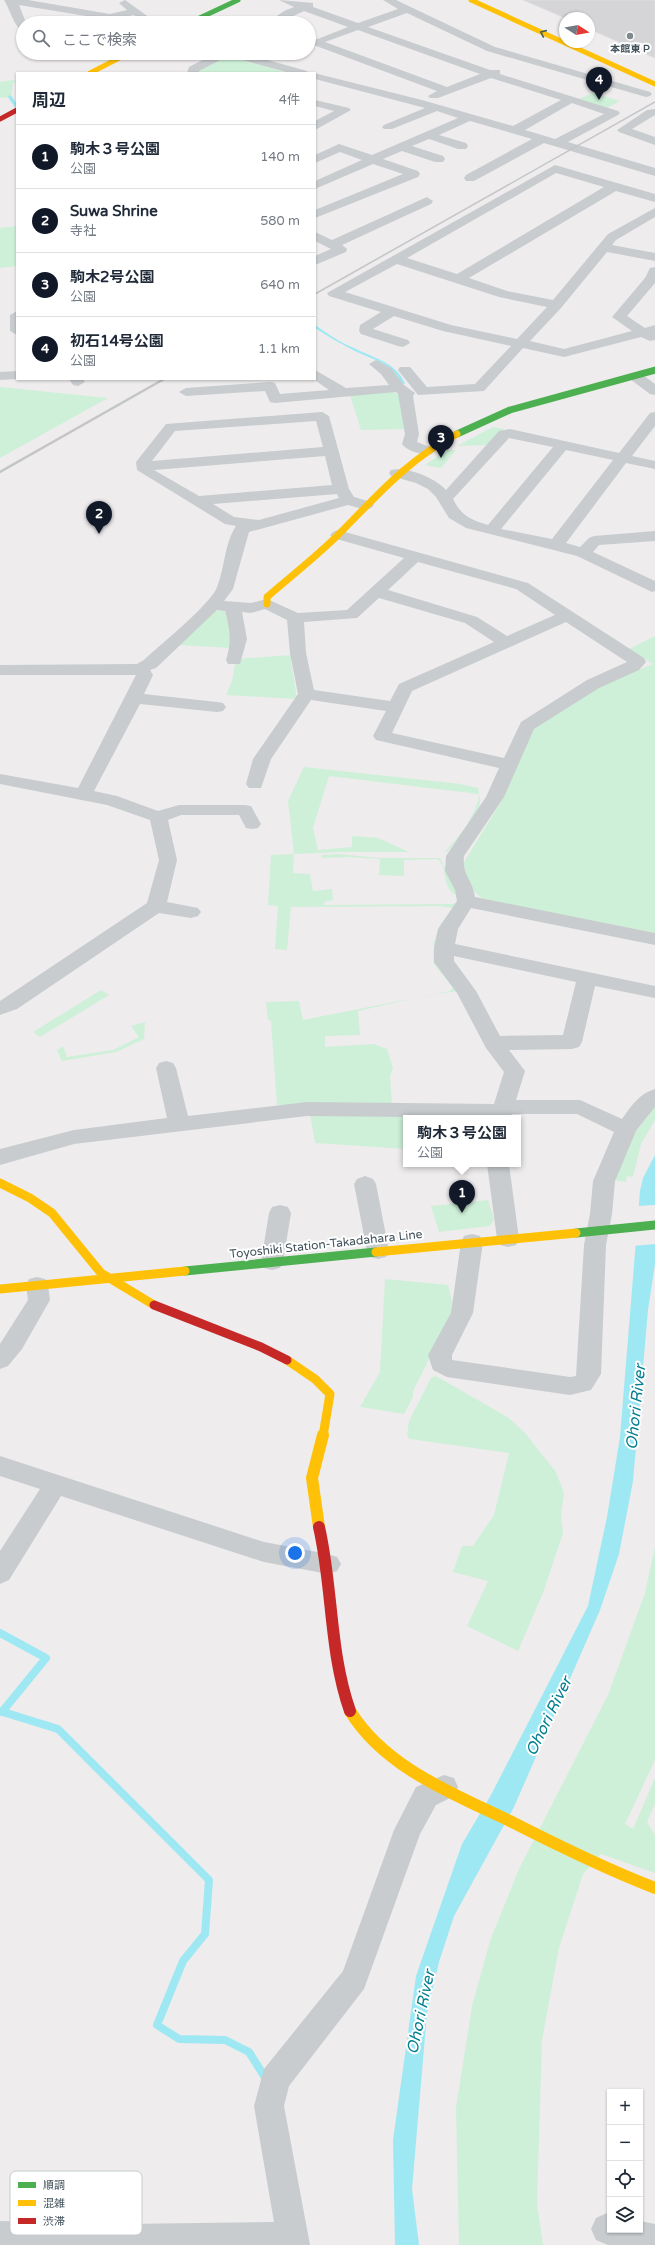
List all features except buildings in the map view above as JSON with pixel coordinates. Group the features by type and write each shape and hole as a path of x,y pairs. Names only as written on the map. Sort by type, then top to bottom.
{"street":[{"path":"120,0 141,16"},
{"path":"204,16 238,0"},
{"path":"284,0 490,74 614,113 568,139 547,141 470,178"},
{"path":"388,0 491,49 646,94"},
{"path":"470,0 655,84"},
{"path":"489,0 559,32"},
{"path":"12,1 104,16"},
{"path":"12,1 18,16"},
{"path":"282,16 288,12 318,2"},
{"path":"316,43 408,9"},
{"path":"75,16 74,13 76,11"},
{"path":"115,16 135,12"},
{"path":"316,45 447,91"},
{"path":"594,48 655,76"},
{"path":"418,102 527,59"},
{"path":"92,72 115,60"},
{"path":"193,72 193,69 211,60"},
{"path":"253,60 296,72"},
{"path":"267,64 276,60"},
{"path":"316,76 418,102 471,119 655,172"},
{"path":"514,131 571,99"},
{"path":"316,102 345,110 316,125"},
{"path":"388,127 435,108"},
{"path":"0,119 16,111"},
{"path":"316,185 429,135 491,111"},
{"path":"655,112 623,130 655,141"},
{"path":"429,135 462,146"},
{"path":"402,147 439,159"},
{"path":"316,159 339,148 414,174 316,214"},
{"path":"649,331 564,353 448,328 334,293 554,169 655,198"},
{"path":"458,279 614,186"},
{"path":"321,241 427,200"},
{"path":"186,392 270,386 275,399 343,393 402,390 423,392 479,388 556,305 612,238 655,212"},
{"path":"316,261 341,249 321,241"},
{"path":"603,247 655,257"},
{"path":"396,259 504,294 556,305"},
{"path":"655,271 651,279 619,317 649,331 655,340"},
{"path":"392,311 365,328 366,331 403,343"},
{"path":"376,364 388,372 402,390 412,434 409,444 427,450"},
{"path":"405,370 423,392"},
{"path":"267,604 267,597 338,535 396,473 427,450 467,428 510,410 655,370"},
{"path":"0,376 16,375"},
{"path":"316,375 343,393"},
{"path":"635,376 655,391"},
{"path":"261,524 230,521 144,470 143,462 171,427 322,416 344,494"},
{"path":"556,544 622,457 654,419"},
{"path":"444,497 450,495 504,434 510,433 655,464"},
{"path":"492,530 563,444"},
{"path":"143,466 331,451"},
{"path":"396,473 421,479 432,486 444,497 449,510 464,522 492,530 556,544 583,553 652,587 655,586"},
{"path":"197,502 344,494 366,505"},
{"path":"0,670 140,669 150,664 213,605 225,589 234,552 242,529 261,524 344,494"},
{"path":"338,535 522,586 638,662 633,666 594,684 527,726 495,797 455,856 452,866 453,871 465,894 466,901 448,929 444,948 444,962 466,991 493,1044 515,1071 503,1112"},
{"path":"583,553 594,541 655,536"},
{"path":"213,605 251,608 267,604 295,618 351,615 416,556"},
{"path":"376,592 471,620 506,643"},
{"path":"232,607 240,634 240,643 234,660"},
{"path":"509,765 382,736 405,688 567,616"},
{"path":"255,784 262,759 306,694 298,653 295,618"},
{"path":"84,794 145,676 140,669"},
{"path":"306,694 396,707"},
{"path":"134,698 217,707"},
{"path":"0,779 111,800 158,818 179,810 245,810 252,824"},
{"path":"0,1008 10,1004 156,906 168,860 158,818"},
{"path":"466,901 655,939"},
{"path":"156,906 191,912"},
{"path":"444,948 655,992"},
{"path":"493,1044 572,1042 587,978"},
{"path":"166,1068 178,1123"},
{"path":"472,1242 462,1313 440,1355 441,1364 448,1368 577,1386 583,1384 589,1374 595,1245 607,1228 604,1181 626,1129 642,1107 655,1096"},
{"path":"0,1157 74,1137 178,1123 308,1109 503,1112 580,1107 626,1129"},
{"path":"498,1167 508,1239"},
{"path":"0,1183 56,1216 95,1268 108,1278 144,1300 182,1317 254,1344 285,1359 320,1382 330,1394 329,1411 312,1479 313,1505 328,1564 332,1644 340,1687 353,1717 377,1745 406,1766 534,1834 621,1876 655,1888"},
{"path":"365,1184 378,1251"},
{"path":"272,1262 280,1213"},
{"name":"Toyoshiki Station-Takadahara Line","path":"0,1289 607,1228 655,1225"},
{"path":"0,1360 14,1343 39,1300 37,1285"},
{"path":"0,1466 264,1552 328,1564"},
{"path":"0,1573 55,1485"},
{"path":"0,2238 293,2241 269,2106 276,2079 354,1979 408,1830 426,1796 452,1791"},
{"path":"624,2233 655,2240"}],"green space":[{"path":"217,60 242,60 285,72 198,72 199,69"},
{"path":"16,81 16,83 13,82 11,97 0,98 0,82"},
{"path":"593,93 620,101 607,108 579,99"},
{"path":"16,226 16,266 0,268 0,228"},
{"path":"0,387 108,398 0,458"},
{"path":"394,392 399,395 407,429 361,430 350,395"},
{"path":"493,427 504,429 490,445 457,446"},
{"path":"447,450 456,450 441,468 425,465"},
{"path":"224,610 233,635 233,648 177,645 214,611"},
{"path":"655,636 655,933 483,899 475,892 469,883 465,873 464,862 502,800 531,730 596,687 653,664 629,649"},
{"path":"292,655 291,661 297,699 226,695 232,681 236,659"},
{"path":"304,767 461,784 478,788 480,798 480,802 477,811 459,838 446,852 444,852 455,841 471,817 478,801 479,794 329,776 313,828 318,850 352,847 352,836 378,838 409,852 294,854 288,801"},
{"path":"294,854 293,873 310,874 313,891 332,889 333,900 325,902 323,905 453,904 458,902 435,947 433,945 440,925 453,908 439,906 291,907 287,950 275,949 278,906 268,905 271,855"},
{"path":"338,854 379,858 440,858 458,896 452,892 446,883 443,867 437,859 404,860 404,876 379,875 380,859 350,857 321,858 322,855"},
{"path":"433,949 459,991 433,994 450,991 453,988 434,964"},
{"path":"101,990 109,995 40,1037 33,1032"},
{"path":"417,997 358,1011 360,1035 325,1036 325,1047 374,1044 387,1049 393,1068 390,1076 392,1104 277,1105 271,1021 268,1020 266,1002 299,1001 303,1020"},
{"path":"145,1022 144,1039 116,1052 62,1061 57,1050 63,1046 67,1057 113,1050 139,1037 131,1026"},
{"path":"655,1107 655,1120 641,1144 633,1177 627,1176 626,1182 614,1180 632,1137"},
{"path":"310,1114 403,1116 403,1149 315,1143"},
{"path":"488,1200 494,1219 490,1226 439,1232 431,1206"},
{"path":"385,1279 448,1285 454,1309 413,1391 413,1397 404,1414 360,1407 380,1372"},
{"path":"436,1376 509,1418 525,1433 556,1472 564,1493 561,1515 563,1533 543,1593 518,1651 467,1626 488,1581 453,1572 462,1546 473,1546 494,1515 509,1453 410,1439 407,1436 409,1421 431,1378"},
{"path":"655,1547 655,1760 625,1824 633,1829 655,1778 655,1804 647,1822 655,1835 655,1873 601,1854 583,1874 559,1948 542,2040 537,2203 543,2245 459,2245 456,2108 472,2006 490,1941 519,1869 608,1695 645,1593"}],"water":[{"path":"316,326 345,344 391,366 405,384 402,384 393,371 381,362 353,350 316,329"},
{"name":"Ohori River","path":"655,1155 655,1264 648,1310 633,1481 619,1554 600,1610 514,1807 454,1916 439,1962 427,2013 412,2189 419,2245 395,2245 393,2140 416,1976 462,1844 491,1795 588,1606 607,1517 620,1437 640,1191 643,1178"}],"pier":[{"path":"655,1205 655,1244 633,1246 637,1206"}],"waterway":[{"path":"10,97 16,106"},
{"path":"0,1633 46,1658 2,1712"},
{"path":"2,1712 58,1729 209,1880 205,1934 183,1961 157,2025 179,2039 225,2040 249,2052 266,2079"}],"railway":[{"path":"316,293 655,102"},
{"path":"0,472 162,380"}],"traffic: fast":[{"path":"204,16 238,0"},
{"path":"457,434 510,410 655,370"},
{"path":"576,1233 655,1225"},
{"path":"185,1271 376,1252"}],"traffic: slow":[{"path":"471,0 655,84"},
{"path":"92,72 115,60"},
{"path":"267,604 267,597 312,559 393,478 422,454 457,434"},
{"path":"0,1183 30,1198 52,1213 101,1273 154,1305"},
{"path":"376,1252 576,1233"},
{"path":"0,1289 185,1271"},
{"path":"287,1360 315,1379 330,1394 326,1426 312,1478 314,1503 319,1527"},
{"path":"350,1711 361,1728 376,1745 395,1760 416,1773 439,1786 577,1854 655,1888"}],"traffic: jam":[{"path":"0,119 16,111"},
{"path":"154,1305 261,1347 287,1360"},
{"path":"319,1527 328,1573 337,1666 342,1689 350,1711"}],"place":[{"name":"本館東 P","path":"630,36"},
{"name":"初石14号公園","path":"599,100"},
{"name":"駒木2号公園","path":"441,458"},
{"name":"Suwa Shrine","path":"99,534"},
{"name":"駒木３号公園","path":"462,1213"}]}
